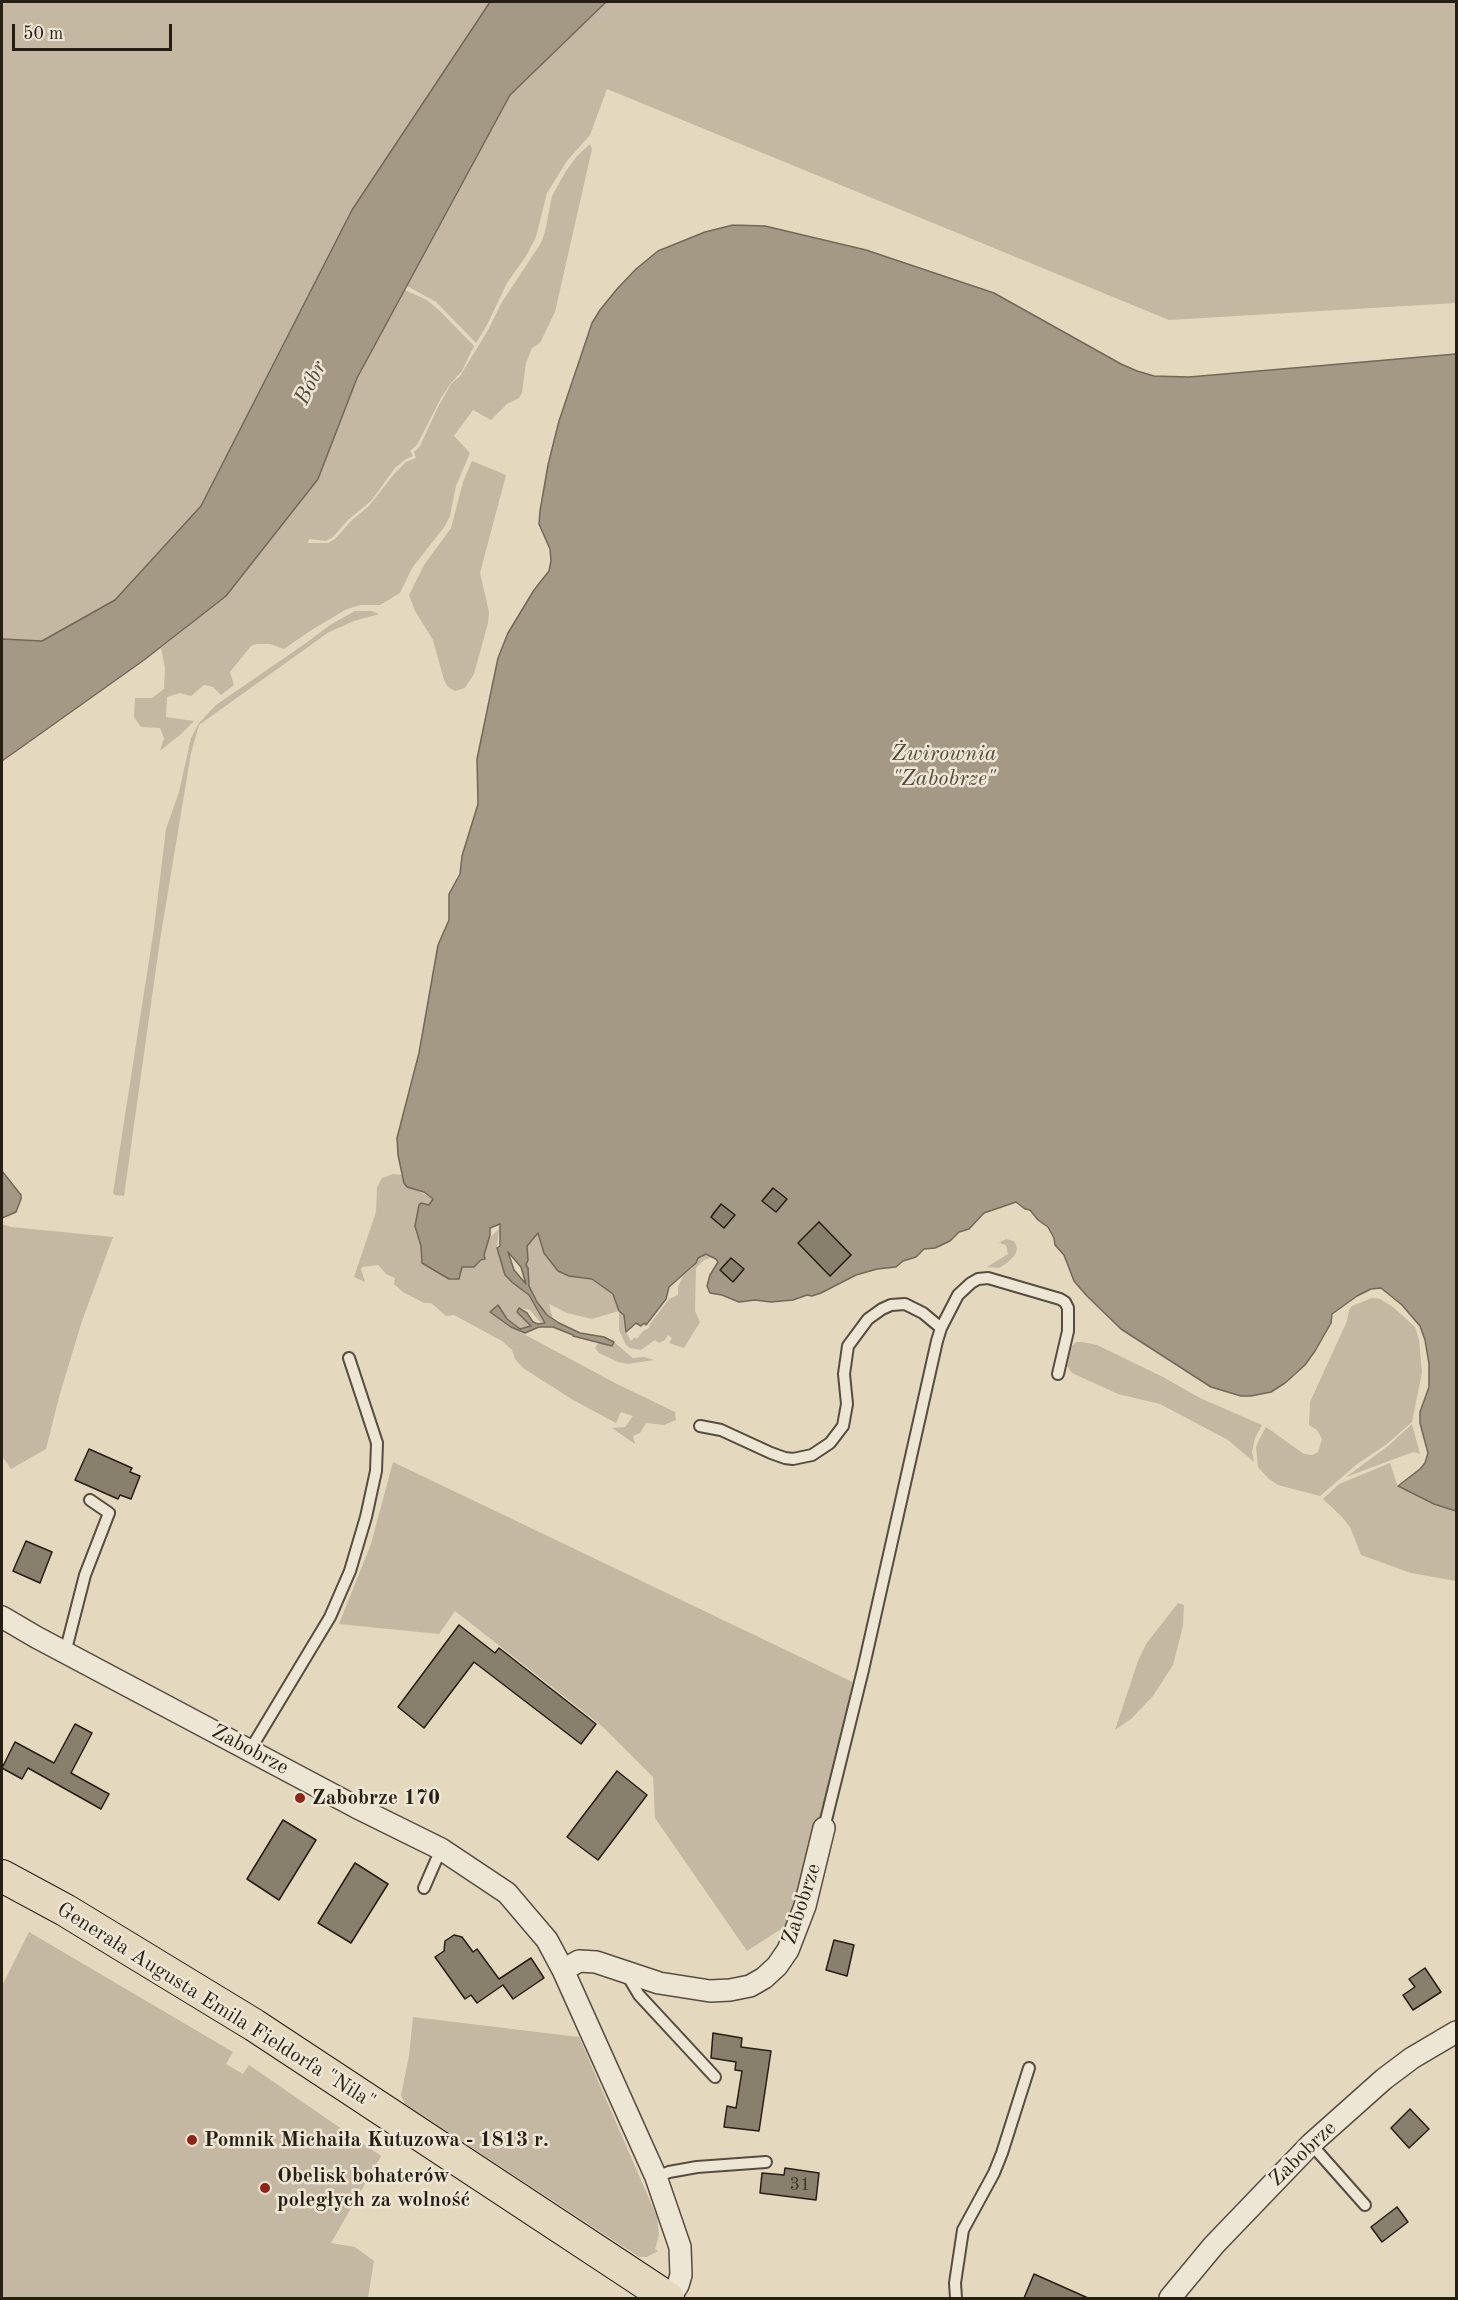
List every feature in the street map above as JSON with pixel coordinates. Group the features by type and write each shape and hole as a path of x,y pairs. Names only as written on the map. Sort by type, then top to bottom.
{"main road":[{"name":"Generała Augusta Emila Fieldorfa \"Nila\"","path":"2,1876 74,1915 236,2013 669,2298"}],"street":[{"name":"Zabobrze","path":"2,1617 65,1653 441,1849 507,1893 547,1940 563,1970 656,2177 680,2247 681,2276 669,2298"},
{"name":"Zabobrze","path":"563,1970 579,1961 596,1962 658,1983 710,1991 750,1986 764,1978 777,1966 788,1950 805,1906 824,1828"},
{"name":"Zabobrze","path":"1170,2298 1214,2245 1311,2144 1384,2079 1412,2058 1456,2032"}],"lane":[{"path":"824,1828 863,1670 941,1328 958,1296 978,1279 996,1280 1065,1302 1068,1308 1068,1331 1058,1374"},
{"path":"700,1426 721,1430 771,1454 785,1458 793,1459 812,1455 830,1443 843,1426 848,1404 844,1374 848,1346 868,1319 891,1305 905,1304 923,1313 941,1328"},
{"path":"250,1750 330,1617 350,1571 366,1517 376,1472 376,1443 349,1358"},
{"path":"65,1653 85,1575 109,1513 90,1500"},
{"path":"424,1888 441,1849"},
{"path":"626,1973 639,1995 715,2077"},
{"path":"956,2298 955,2283 963,2230 994,2173 1029,2068"},
{"path":"1311,2144 1365,2205"},
{"path":"656,2177 697,2167 766,2162"}],"shaded area":[{"path":"2,2 491,2 352,210 201,506 115,600 42,641 2,639"},
{"path":"606,2 1456,2 1456,303 1169,320 607,89 590,135 567,161 547,193 536,237 507,283 476,343 436,302 407,286 510,95"},
{"path":"590,144 592,149 555,312 540,343 532,348 526,363 522,393 519,398 507,404 491,420 473,410 454,436 470,453 456,486 450,516 445,526 412,568 400,593 380,605 361,605 347,609 284,649 270,644 251,646 230,672 234,685 221,695 213,687 204,685 191,696 180,693 167,697 166,717 194,721 160,751 164,738 160,728 141,727 134,717 135,698 152,698 164,689 165,668 161,648 226,596 318,479 357,378 405,290 427,300 474,346 462,371 451,383 441,398 417,445 410,451 413,456 395,468 371,501 348,520 333,537 326,541 309,539 308,543 328,543 335,539 369,506 406,462 416,458 414,452 420,446 451,384 460,376 502,302 541,243 552,196 566,171"},
{"path":"472,461 506,475 480,573 489,612 488,623 474,674 465,688 455,691 448,687 444,680 433,640 415,611 409,595 424,565 451,528 463,482"},
{"path":"355,611 371,611 379,614 354,621 329,632 199,725 191,753 160,940 124,1196 115,1195 113,1193 154,928 166,829 179,792 191,738 199,723 216,705 330,625"},
{"path":"393,1174 402,1175 404,1183 433,1199 429,1205 421,1203 419,1205 415,1226 421,1246 421,1262 459,1278 461,1267 474,1267 485,1259 489,1238 499,1229 497,1248 505,1275 529,1295 545,1323 540,1322 530,1310 519,1308 517,1312 531,1326 520,1329 507,1319 498,1305 491,1312 518,1331 675,1412 676,1420 664,1425 646,1423 640,1433 633,1436 635,1444 612,1428 625,1427 633,1416 621,1412 616,1423 573,1400 523,1368 515,1359 512,1350 502,1341 454,1315 446,1316 431,1303 424,1303 403,1292 394,1284 395,1278 386,1274 378,1265 362,1267 365,1282 354,1277 376,1212 377,1187 382,1178"},
{"path":"2,1224 11,1227 113,1237 82,1321 46,1449 11,1469 2,1456"},
{"path":"539,1232 542,1249 558,1271 569,1276 592,1279 613,1294 619,1311 592,1319 567,1313 549,1304 553,1320 542,1309 529,1286 526,1265 527,1246"},
{"path":"1006,1239 1014,1241 1017,1249 1015,1255 999,1268 987,1267 1008,1254 1006,1245 999,1243"},
{"path":"706,1254 713,1257 704,1260 696,1268 695,1311 700,1322 684,1348 669,1343 672,1338 668,1335 665,1340 659,1343 655,1340 641,1350 630,1348 626,1345 619,1330 619,1311 624,1315 626,1332 631,1341 635,1337 637,1339 643,1331 649,1328 669,1299 678,1295 678,1286 698,1258"},
{"path":"1372,1298 1380,1299 1393,1307 1415,1327 1419,1340 1422,1372 1412,1422 1320,1496 1278,1485 1258,1467 1256,1447 1261,1436 1266,1427 1304,1454 1312,1455 1318,1452 1322,1439 1317,1430 1309,1425 1310,1402 1347,1321 1349,1310 1352,1306"},
{"path":"599,1342 612,1346 614,1342 633,1358 645,1357 654,1360 628,1364 618,1362 599,1353 595,1348"},
{"path":"1076,1342 1097,1345 1200,1398 1262,1425 1255,1438 1252,1452 1254,1462 1228,1440 1160,1404 1118,1394 1072,1373 1067,1366 1072,1346"},
{"path":"1412,1424 1420,1454 1414,1452 1346,1477 1388,1446"},
{"path":"393,1462 863,1687 809,1911 747,1951 655,1818 653,1777 603,1727 455,1611 439,1634 339,1624 371,1544"},
{"path":"1390,1463 1398,1487 1434,1504 1456,1511 1456,1581 1411,1573 1361,1555 1350,1527 1323,1499 1339,1484"},
{"path":"1178,1603 1184,1605 1183,1626 1173,1665 1153,1696 1131,1719 1115,1730 1146,1644"},
{"path":"29,1932 233,2052 226,2064 243,2074 249,2065 381,2156 331,2243 355,2247 374,2261 368,2298 2,2298 2,1986"},
{"path":"413,2017 579,2037 657,2217 659,2235 655,2249 658,2251 647,2257 639,2257 405,2104 401,2095 409,2056"}],"water":[{"name":"Bóbr","path":"490,2 606,2 510,95 357,378 318,479 226,596 144,660 2,761 2,639 42,641 115,600 201,506 352,210"},
{"name":"Żwirownia \"Zabobrze\"","path":"733,225 765,226 866,250 994,293 1121,364 1154,376 1189,377 1456,354 1456,1511 1434,1504 1398,1486 1420,1469 1428,1453 1420,1423 1420,1412 1429,1387 1429,1364 1420,1326 1402,1305 1381,1288 1371,1289 1357,1296 1332,1314 1331,1323 1315,1351 1305,1365 1285,1383 1271,1392 1241,1396 1211,1387 1121,1329 1074,1281 1064,1255 1055,1245 1048,1227 1030,1210 1016,1202 984,1213 969,1229 959,1232 950,1241 935,1248 924,1249 916,1257 903,1261 896,1267 856,1275 821,1293 793,1300 739,1302 710,1293 707,1286 710,1275 718,1262 706,1254 698,1258 696,1263 669,1287 666,1299 646,1325 644,1323 641,1326 636,1323 626,1332 624,1315 619,1311 613,1294 592,1279 569,1276 558,1271 544,1253 538,1233 527,1246 526,1265 529,1286 537,1302 547,1315 559,1323 580,1333 604,1337 614,1342 612,1346 573,1336 553,1327 539,1327 525,1333 511,1327 490,1312 498,1305 507,1319 520,1329 531,1326 517,1312 519,1308 527,1313 533,1322 545,1323 529,1295 505,1275 497,1248 500,1246 500,1224 490,1228 485,1259 474,1267 462,1267 459,1279 449,1279 422,1263 421,1246 415,1226 419,1205 421,1203 429,1205 433,1199 424,1192 407,1187 404,1183 397,1138 419,1053 438,945 449,920 449,894 460,874 462,856 478,804 477,759 498,658 508,633 534,590 549,571 550,549 539,524 548,465 559,421 592,323 600,310 636,269 658,251 705,232","holes":["719,1207 725,1207 731,1212 727,1224 721,1225 714,1220 713,1213","819,1222 851,1255 830,1276","508,1252 521,1267 526,1284 514,1270","728,1261 734,1261 740,1266 741,1272 730,1279 723,1273 723,1267"]},
{"path":"2,1171 21,1195 21,1199 16,1212 2,1218"}],"building":[{"path":"773,1188 787,1199 776,1212 762,1201"},
{"path":"721,1204 735,1215 724,1228 711,1217"},
{"path":"819,1222 851,1255 830,1276 798,1243"},
{"path":"731,1258 744,1269 733,1282 720,1270"},
{"path":"89,1449 132,1468 130,1472 140,1476 131,1499 120,1495 118,1499 75,1480"},
{"path":"26,1541 52,1552 40,1583 13,1571"},
{"path":"459,1625 495,1653 499,1648 596,1724 581,1744 474,1662 424,1728 398,1707"},
{"path":"75,1724 92,1733 71,1773 109,1794 101,1809 28,1768 22,1779 2,1768 15,1742 54,1763"},
{"path":"617,1771 647,1795 598,1860 567,1837"},
{"path":"283,1820 316,1840 279,1900 247,1879"},
{"path":"355,1863 388,1884 351,1943 318,1923"},
{"path":"454,1935 462,1937 473,1952 477,1949 499,1979 531,1958 544,1978 513,1999 503,1985 477,2003 471,1995 465,1999 435,1957 444,1951 445,1941"},
{"path":"834,1940 854,1945 847,1976 826,1970"},
{"path":"1425,1968 1441,1992 1413,2010 1403,1995 1415,1987 1409,1979"},
{"path":"713,2033 742,2038 741,2047 771,2051 759,2131 724,2127 727,2106 736,2108 742,2071 735,2070 736,2062 711,2058"},
{"path":"1410,2109 1429,2129 1409,2148 1391,2128"},
{"path":"785,2168 819,2173 816,2200 760,2193 762,2173 784,2175"},
{"path":"1397,2207 1408,2222 1382,2242 1371,2227"},
{"path":"1034,2274 1088,2298 1024,2298"}],"place":[{"name":"Zabobrze 170","path":"300,1798"},
{"name":"Pomnik Michaiła Kutuzowa - 1813 r.","path":"192,2140"},
{"name":"Obelisk bohaterów poległych za wolność","path":"265,2188"}]}
